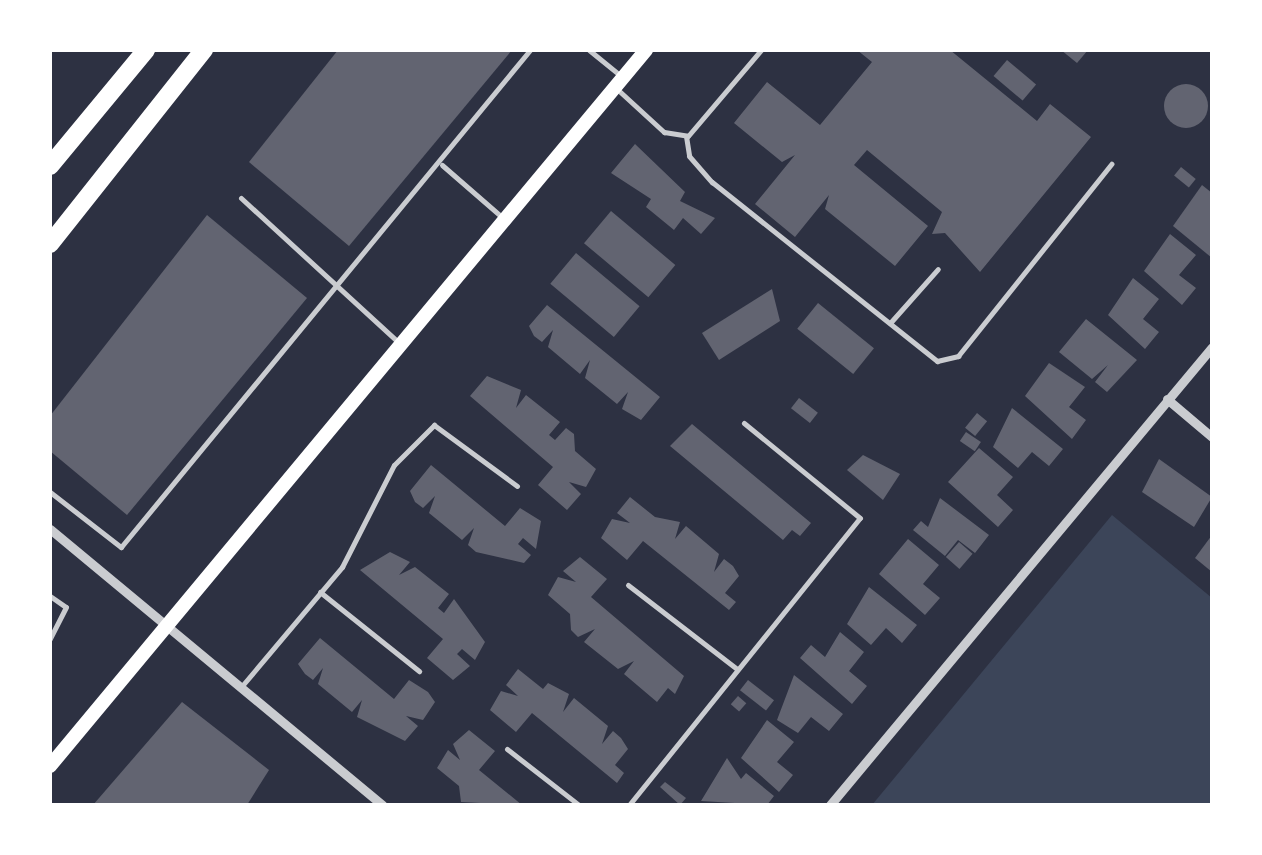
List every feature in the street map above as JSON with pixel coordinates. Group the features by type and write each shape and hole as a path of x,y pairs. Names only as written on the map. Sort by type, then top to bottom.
{"highway":[{"path":"50,167 146,50"},
{"path":"50,244 204,50"}],"main road":[{"path":"50,766 646,50"}],"street":[{"path":"830,805 1212,347"},
{"path":"1167,400 1212,437"},
{"path":"50,529 382,805"}],"lane":[{"path":"50,492 122,547 442,165 530,50"},
{"path":"589,50 664,132 686,136"},
{"path":"761,50 686,136 689,156 712,182 937,361 958,356 1111,164"},
{"path":"442,165 505,220"},
{"path":"241,198 401,345"},
{"path":"890,322 938,269"},
{"path":"629,805 860,518 744,423"},
{"path":"241,687 320,592 394,465 434,424 517,486"},
{"path":"628,585 738,668"},
{"path":"320,592 419,671"},
{"path":"50,596 66,607 50,639"},
{"path":"507,749 579,805"}],"shaded area":[{"path":"1112,515 1212,598 1212,805 872,805"}],"building":[{"path":"338,50 512,50 349,246 249,162"},
{"path":"857,50 950,50 1037,121 1050,104 1091,137 980,272 945,233 932,234 942,212 867,150 854,165 928,226 895,266 825,209 829,195 795,237 755,204 795,155 782,162 734,123 767,82 820,125 872,62"},
{"path":"1061,50 1088,50 1077,63"},
{"path":"1007,60 1036,84 1023,101 994,76"},
{"path":"1186,84 1201,91 1208,106 1201,121 1186,128 1171,121 1164,106 1171,91"},
{"path":"635,144 685,192 680,201 715,218 701,234 683,218 674,230 646,207 651,199 611,173"},
{"path":"1181,167 1196,179 1189,188 1174,176"},
{"path":"1202,185 1212,193 1212,258 1173,226"},
{"path":"611,211 675,265 648,297 584,243"},
{"path":"207,215 307,298 127,515 50,451 50,416"},
{"path":"1170,234 1196,255 1179,275 1196,288 1182,305 1144,271"},
{"path":"576,253 640,306 614,337 550,284"},
{"path":"1133,278 1159,299 1143,319 1159,332 1145,349 1108,315"},
{"path":"772,289 780,321 719,360 702,333"},
{"path":"818,303 874,348 853,374 797,329"},
{"path":"547,305 660,397 641,420 622,409 628,392 617,404 585,378 590,360 580,374 548,347 553,330 542,342 534,336 529,326"},
{"path":"1086,319 1137,360 1107,392 1095,382 1108,365 1092,379 1059,352"},
{"path":"1049,363 1085,387 1069,407 1086,420 1072,439 1025,396"},
{"path":"487,376 521,390 516,408 526,395 560,422 549,435 555,440 566,428 574,434 575,451 596,469 586,487 569,482 581,494 567,510 538,485 553,467 470,396"},
{"path":"799,398 818,413 810,423 791,408"},
{"path":"1012,408 1063,449 1049,466 1032,452 1018,468 993,447"},
{"path":"977,413 987,421 975,436 965,428"},
{"path":"692,424 811,523 800,536 792,530 783,540 670,446"},
{"path":"966,432 981,442 975,451 960,441"},
{"path":"979,448 1013,477 997,495 1013,510 998,527 948,482"},
{"path":"863,455 900,474 883,500 847,470"},
{"path":"1159,459 1212,497 1194,527 1142,492"},
{"path":"431,465 505,526 520,508 541,521 536,549 523,538 518,544 531,555 524,563 476,552 468,545 474,528 462,540 429,513 435,496 423,508 415,502 410,491"},
{"path":"630,497 655,517 680,522 675,539 686,526 719,554 714,572 724,559 733,566 739,576 725,593 736,602 729,610 643,541 627,560 601,538 612,519 630,523 617,513"},
{"path":"940,498 989,535 975,553 958,540 945,556 913,530 921,521 928,527"},
{"path":"1212,535 1212,572 1195,558"},
{"path":"908,539 939,565 923,584 940,598 925,615 879,574"},
{"path":"959,542 973,554 959,569 946,557"},
{"path":"390,552 410,562 399,575 415,567 449,594 438,608 444,613 454,599 485,642 475,660 462,649 457,654 470,666 453,680 427,658 443,639 360,570"},
{"path":"580,557 607,579 591,597 684,676 675,694 668,688 657,702 624,674 634,661 618,669 584,642 595,629 578,637 571,630 570,614 548,595 558,577 576,582 563,571"},
{"path":"869,587 917,625 902,643 886,628 871,645 847,624"},
{"path":"840,632 864,652 849,671 867,686 852,704 800,658 811,645 825,657"},
{"path":"320,638 394,699 409,680 428,692 435,702 423,720 406,716 418,726 405,741 357,717 362,700 352,712 318,684 323,668 313,680 305,674 298,664"},
{"path":"518,669 543,689 548,683 569,694 563,712 574,698 608,726 602,744 613,731 621,738 628,749 615,765 624,773 617,783 532,713 516,732 490,710 501,691 518,696 506,685"},
{"path":"794,675 843,714 829,731 811,717 798,733 777,720"},
{"path":"748,680 774,700 766,711 740,690"},
{"path":"738,696 746,703 739,712 731,704"},
{"path":"182,702 269,770 247,805 93,805"},
{"path":"767,720 794,742 777,762 793,775 779,792 741,758"},
{"path":"469,730 495,751 479,770 522,805 461,802 459,786 437,768 448,750 460,760 453,744"},
{"path":"727,758 741,779 746,773 774,796 767,805 701,801"},
{"path":"665,782 686,798 680,805 660,787"}]}
